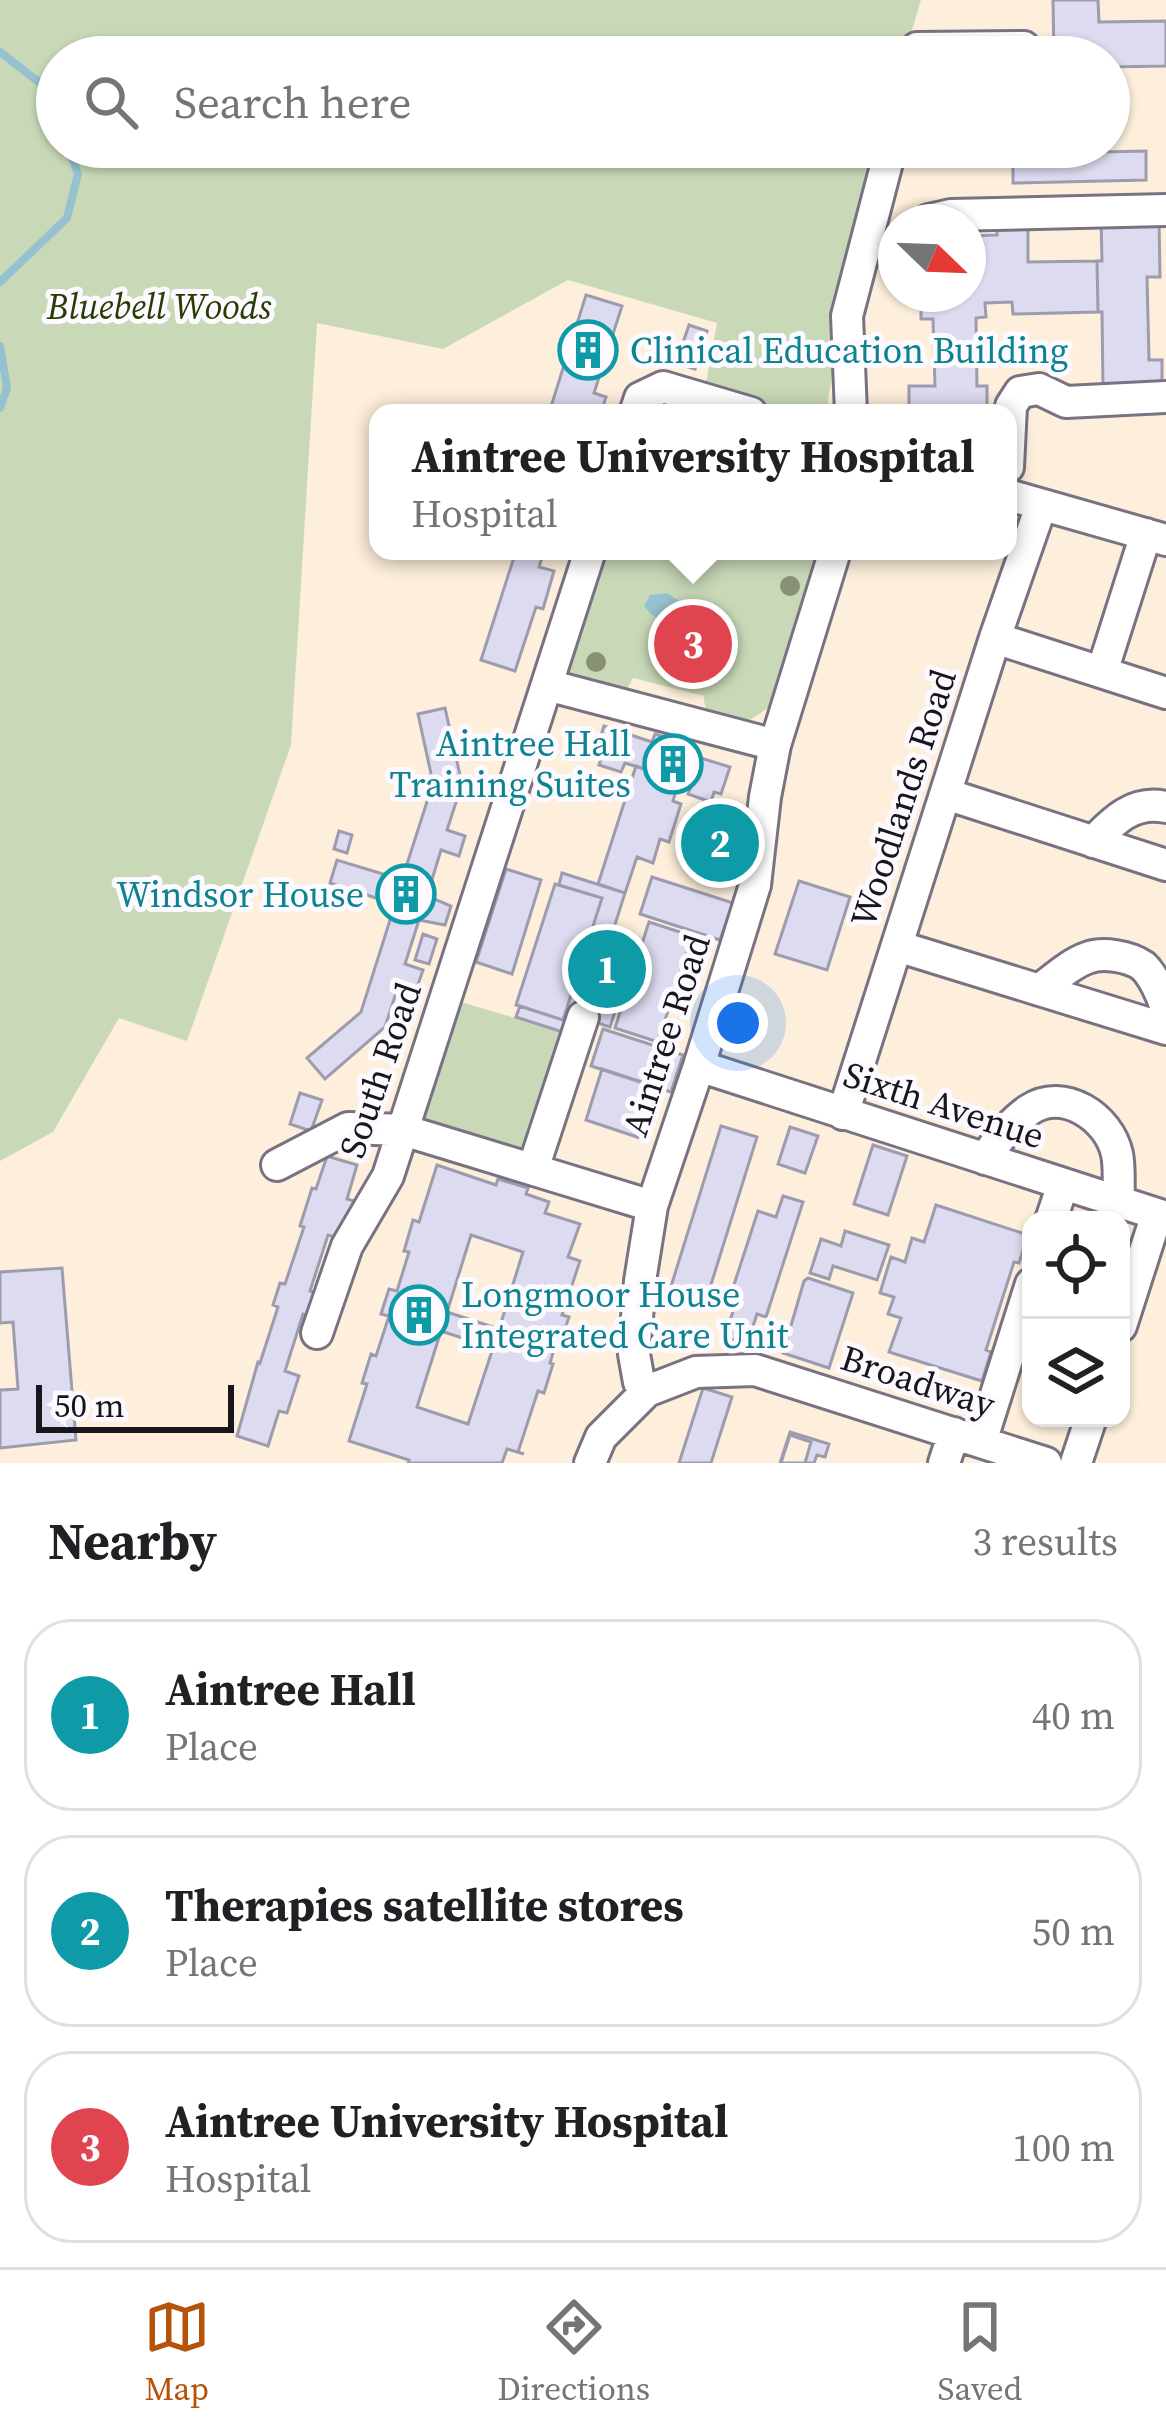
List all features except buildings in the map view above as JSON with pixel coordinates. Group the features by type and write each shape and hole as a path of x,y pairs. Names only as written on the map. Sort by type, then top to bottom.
{"lane":[{"path":"851,404 847,316 886,168"},
{"path":"986,214 1166,210"},
{"path":"638,404 663,387 721,404"},
{"path":"1012,404 1020,392 1039,389 1066,401 1166,398"},
{"path":"1017,498 1156,537 1102,672"},
{"name":"Woodlands Road","path":"843,1114 1041,506"},
{"name":"South Road","path":"317,1333 341,1260 388,1175 587,560"},
{"name":"Aintree Road","path":"647,1391 639,1382 634,1354 652,1206 755,884 775,745 832,560"},
{"path":"995,638 1166,693"},
{"path":"547,685 775,745"},
{"path":"946,794 1166,865"},
{"path":"1093,842 1130,810 1149,803 1166,807"},
{"path":"897,946 1166,1029"},
{"path":"1039,990 1089,957 1109,954 1142,966 1166,1008"},
{"path":"533,1169 583,1017"},
{"name":"Sixth Avenue","path":"699,1066 1162,1215"},
{"path":"985,1159 1003,1132 1033,1107 1060,1102 1086,1110 1102,1124 1116,1152 1119,1201"},
{"path":"277,1165 348,1128 403,1130 652,1206"},
{"path":"1055,1211 1063,1184"},
{"path":"1124,1319 1162,1215"},
{"path":"944,1463 968,1437 1022,1306"},
{"name":"Broadway","path":"590,1463 601,1437 647,1391 696,1372 754,1370 1046,1463"},
{"path":"1076,1463 1088,1427"}],"shaded area":[{"path":"921,0 1166,0 1166,1463 0,1463 0,1161 53,1132 286,316 443,349 568,280 718,323 706,383 766,404 369,404 369,560 1017,560 1017,404 827,404 860,202 871,168 1130,168 1130,36 910,36"}],"green space":[{"name":"Bluebell Woods","path":"0,0 921,0 910,36 36,36 36,168 871,168 860,202 827,404 766,404 706,383 717,323 568,280 443,349 317,323 291,745 187,1041 119,1018 53,1132 0,1161"},
{"path":"598,560 826,560 780,700 750,720 732,727 708,712 704,696 633,678 626,691 574,680 566,669"},
{"path":"464,1003 569,1034 531,1153 428,1124 423,1110 454,1005"}],"water":[{"path":"667,593 695,611 719,618 730,629 723,646 710,656 700,652 644,606 650,595"}],"waterway":[{"path":"0,52 36,80"},
{"path":"0,282 67,218 76,168"},
{"path":"0,346 7,388 0,408"}],"place":[{"name":"Clinical Education Building","path":"588,350"},
{"name":"Aintree University Hospital","path":"693,644"},
{"name":"Aintree Hall Training Suites","path":"673,764"},
{"name":"Therapies satellite stores","path":"720,843"},
{"name":"Windsor House","path":"406,894"},
{"name":"Aintree Hall","path":"607,969"},
{"name":"Longmoor House Integrated Care Unit","path":"419,1315"}]}
